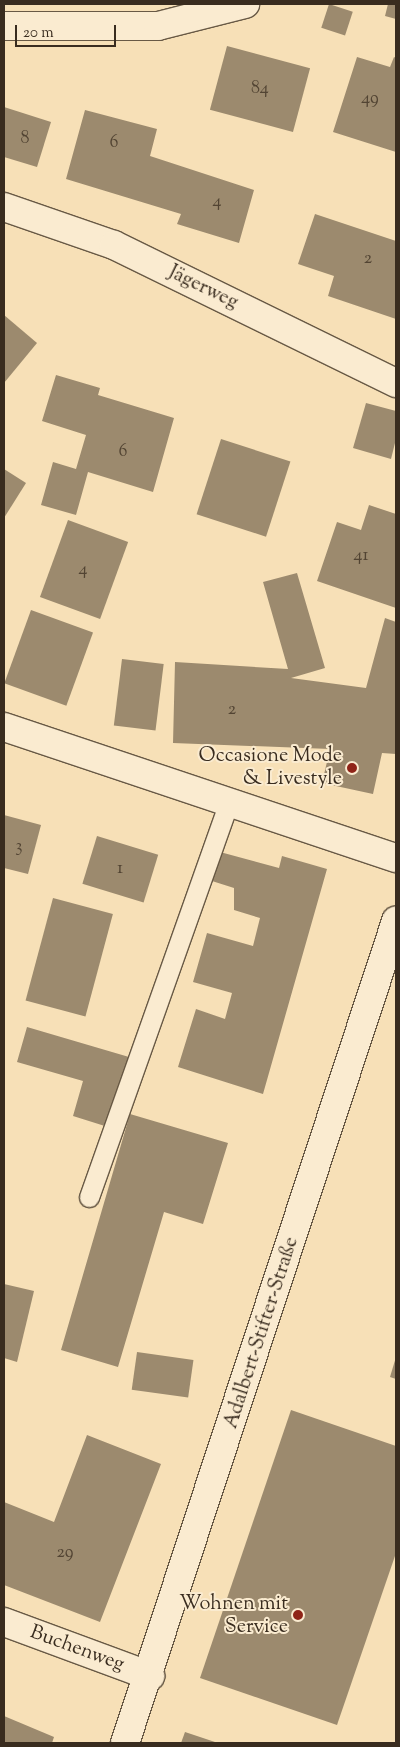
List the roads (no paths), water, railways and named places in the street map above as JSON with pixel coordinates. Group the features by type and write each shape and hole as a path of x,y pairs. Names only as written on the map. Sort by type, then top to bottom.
{"street":[{"path":"4,26 158,26 245,4"},
{"name":"Jägerweg","path":"4,207 114,245 396,383"},
{"path":"4,727 396,858"},
{"name":"Adalbert-Stifter-Straße","path":"126,1743 150,1676 396,921"},
{"name":"Buchenweg","path":"4,1622 150,1676"}],"lane":[{"path":"89,1197 229,802"}],"place":[{"name":"Occasione Mode & Livestyle","path":"352,768"},
{"name":"Wohnen mit Service","path":"298,1615"}]}
